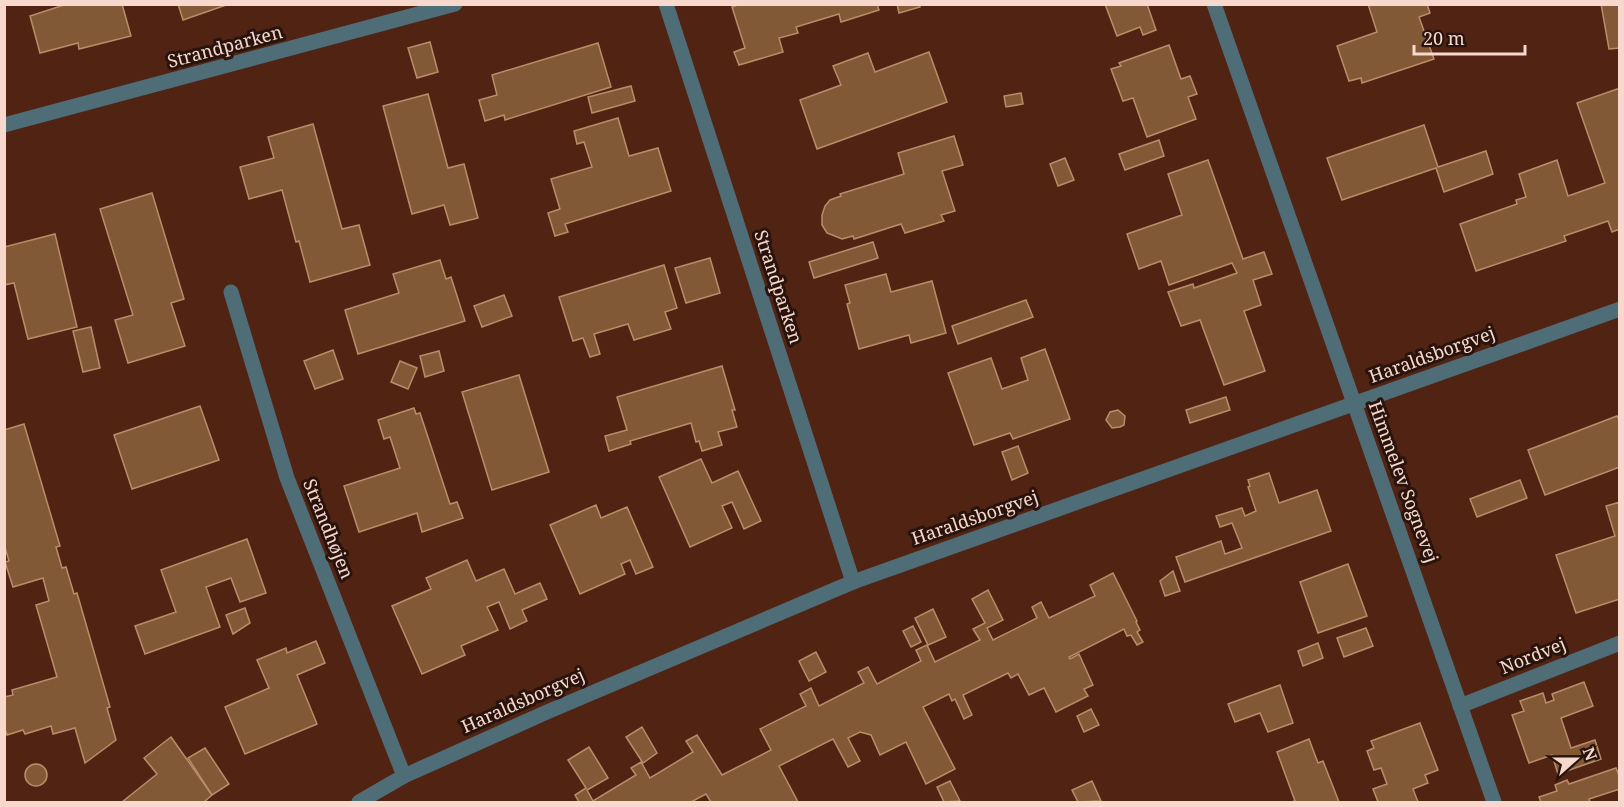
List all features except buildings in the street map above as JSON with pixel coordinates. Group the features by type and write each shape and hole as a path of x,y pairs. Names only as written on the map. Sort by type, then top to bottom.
{"street":[{"name":"Strandparken","path":"4,126 455,4"},
{"name":"Strandparken","path":"666,4 853,582"},
{"name":"Himmelev Sognevej","path":"1214,4 1494,802"},
{"name":"Strandhøjen","path":"231,292 287,478 404,776"},
{"name":"Haraldsborgvej","path":"359,802 404,776 547,712 853,582 1355,405 1597,315 1620,309"},
{"name":"Nordvej","path":"1460,706 1620,643"}]}
